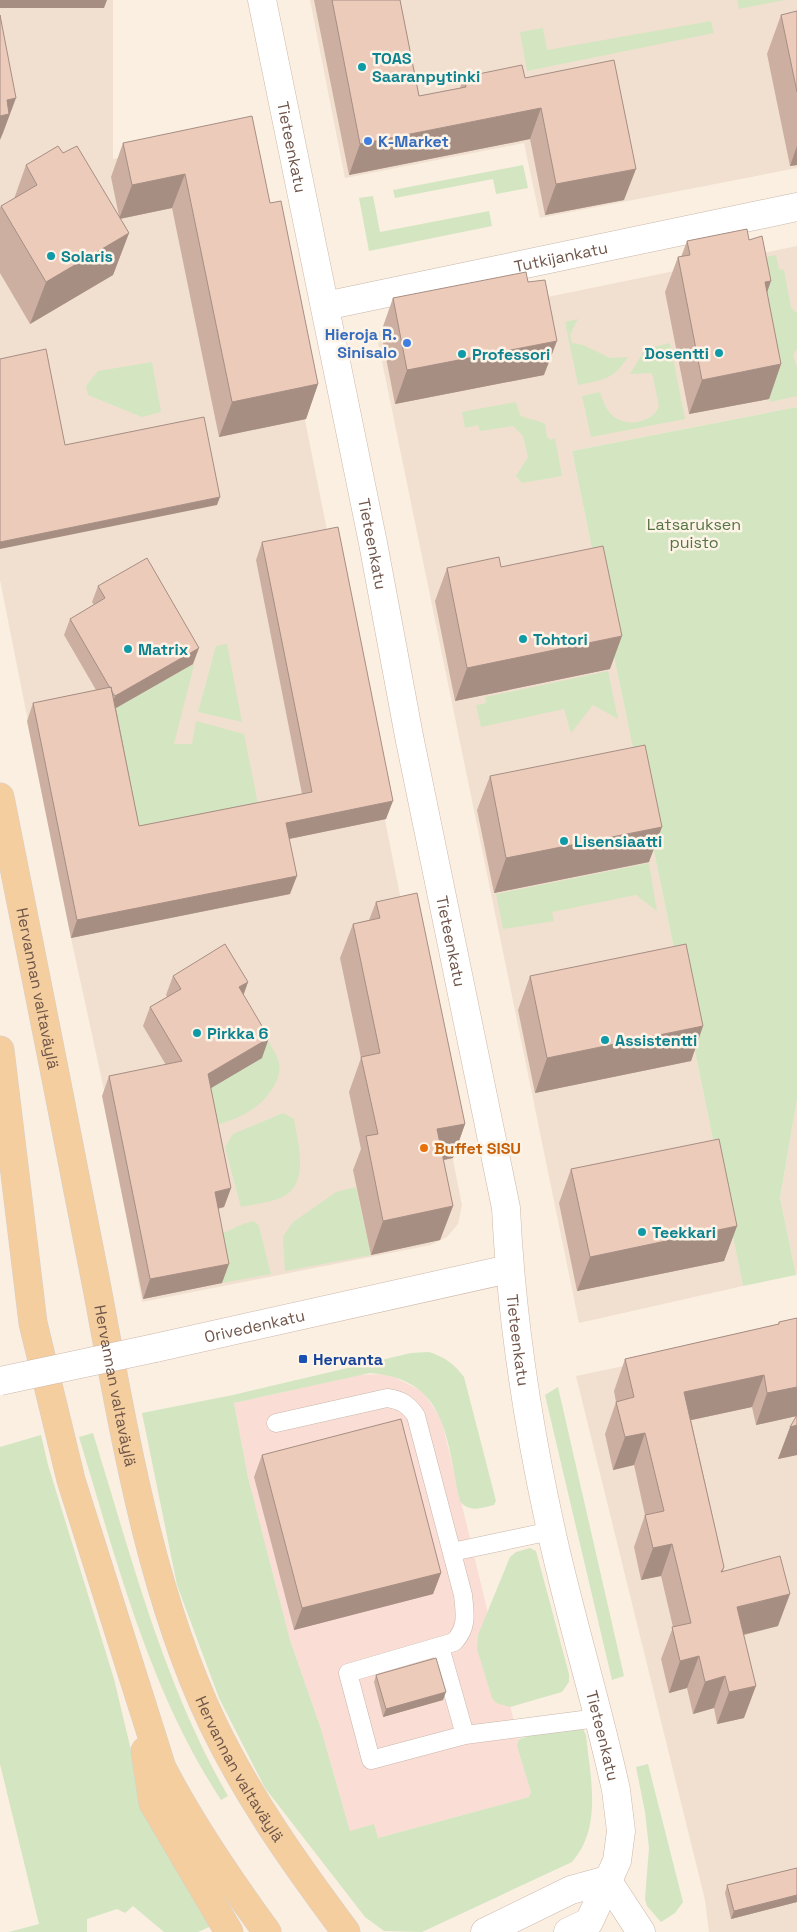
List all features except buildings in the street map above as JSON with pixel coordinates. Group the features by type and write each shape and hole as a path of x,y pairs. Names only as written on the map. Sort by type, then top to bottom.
{"main road":[{"name":"Hervannan valtaväylä","path":"0,797 47,1027 130,1459 166,1600 212,1723 246,1788 285,1850 346,1932"},
{"path":"0,1050 33,1323 70,1480 162,1768 177,1797 234,1888 267,1932"},
{"path":"134,1685 153,1803 229,1932"}],"street":[{"name":"Tieteenkatu","path":"262,0 373,543 410,745 506,1208 509,1270 532,1434 551,1530 616,1790 620,1831 617,1861 589,1922 568,1932"},
{"name":"Tutkijankatu","path":"325,306 797,207"},
{"name":"Orivedenkatu","path":"0,1381 509,1270"},
{"path":"486,1932 571,1890 607,1880 641,1932"}],"lane":[{"path":"276,1423 387,1398 399,1400 410,1406 416,1416 463,1595 465,1615 462,1633 454,1642 440,1648 348,1673 371,1760 465,1735 598,1718"},
{"path":"452,1552 551,1530"},
{"path":"440,1648 465,1735"}],"shaded area":[{"path":"0,0 113,0 113,159 248,135 462,1205 458,1224 447,1237 431,1245 142,1302 104,1090 71,938 0,580"},
{"path":"310,0 797,0 797,168 540,218 524,143 345,178"},
{"path":"797,246 797,407 572,451 743,1286 579,1323 376,332"},
{"path":"797,1099 797,1274 796,1275 780,1198"},
{"path":"797,1330 797,1932 709,1932 705,1900 576,1376"},
{"path":"388,1374 422,1391 441,1418 531,1792 529,1797 378,1838 350,1831 321,1729 290,1640 248,1477 234,1403 357,1375"}],"green space":[{"path":"737,0 785,0 739,9"},
{"path":"711,21 714,33 527,71 520,32 543,28 547,50"},
{"path":"523,165 528,188 496,194 493,179 395,198 393,190"},
{"path":"373,196 380,232 489,211 492,226 369,251 359,198"},
{"path":"776,255 779,269 784,270 791,308 797,313 797,349 793,355 797,367 797,396 770,402 745,261"},
{"path":"578,319 570,335 572,343 583,345 610,358 628,357 623,365 607,378 578,385 565,322"},
{"path":"670,343 685,419 591,437 582,396 600,392 611,415 626,422 646,420 656,412 659,406 652,373 630,374 645,349"},
{"path":"152,362 161,412 142,417 88,395 86,386 98,371"},
{"path":"516,402 520,415 545,424 547,437 551,440 555,438 562,476 522,483 516,476 528,457 523,436 513,426 480,431 478,425 465,428 462,412"},
{"name":"Latsaruksen puisto","path":"797,407 797,1099 780,1198 796,1275 743,1286 572,451"},
{"path":"227,644 242,722 198,712 216,646"},
{"path":"193,664 174,744 192,744 196,721 244,734 261,819 133,844 109,712"},
{"path":"608,671 618,719 593,705 571,733 564,709 481,727 476,705 486,703 485,697"},
{"path":"649,863 657,911 636,895 552,912 554,921 503,929 496,894"},
{"path":"265,1035 277,1056 280,1069 277,1081 266,1097 258,1105 238,1117 192,1132 188,1102 262,1058"},
{"path":"283,1113 294,1119 298,1140 300,1163 296,1184 290,1192 280,1198 241,1207 225,1147 233,1134"},
{"path":"356,1187 371,1255 285,1271 283,1237 292,1223 336,1192"},
{"path":"254,1221 259,1226 271,1274 222,1283 212,1236"},
{"path":"429,1352 449,1362 464,1377 496,1501 494,1505 471,1508 460,1501 446,1435 439,1416 429,1400 415,1387 396,1378 370,1373 234,1403 248,1477 290,1640 321,1729 350,1831 374,1824 378,1838 529,1797 531,1792 517,1746 519,1739 572,1724 582,1727 586,1735 592,1784 591,1817 588,1833 582,1848 572,1862 422,1932 384,1931 365,1917 265,1788 219,1698 177,1585 142,1413 233,1395 411,1353"},
{"path":"558,1387 624,1676 612,1680 545,1395"},
{"path":"93,1433 135,1572 167,1664 205,1753 228,1796 221,1800 196,1758 174,1714 154,1670 137,1624 79,1437"},
{"path":"41,1435 48,1465 114,1679 141,1792 214,1925 198,1932 164,1932 133,1906 125,1913 117,1909 87,1919 87,1932 9,1932 39,1924 0,1764 0,1447"},
{"path":"530,1548 536,1551 569,1674 569,1682 562,1692 510,1707 496,1703 492,1698 477,1649 478,1635 510,1557 516,1552"},
{"path":"648,1764 683,1902 675,1913 661,1922 647,1906 645,1899 649,1848 645,1812 636,1767"}],"place":[{"name":"TOAS Saaranpytinki","path":"362,67"},
{"name":"K-Market","path":"368,141"},
{"name":"Solaris","path":"51,256"},
{"name":"Hieroja R. Sinisalo","path":"407,343"},
{"name":"Dosentti","path":"719,353"},
{"name":"Professori","path":"462,354"},
{"name":"Tohtori","path":"523,639"},
{"name":"Matrix","path":"128,649"},
{"name":"Lisensiaatti","path":"564,841"},
{"name":"Pirkka 6","path":"197,1033"},
{"name":"Assistentti","path":"605,1040"},
{"name":"Buffet SISU","path":"424,1148"},
{"name":"Teekkari","path":"642,1232"},
{"name":"Hervanta","path":"303,1359"}]}
